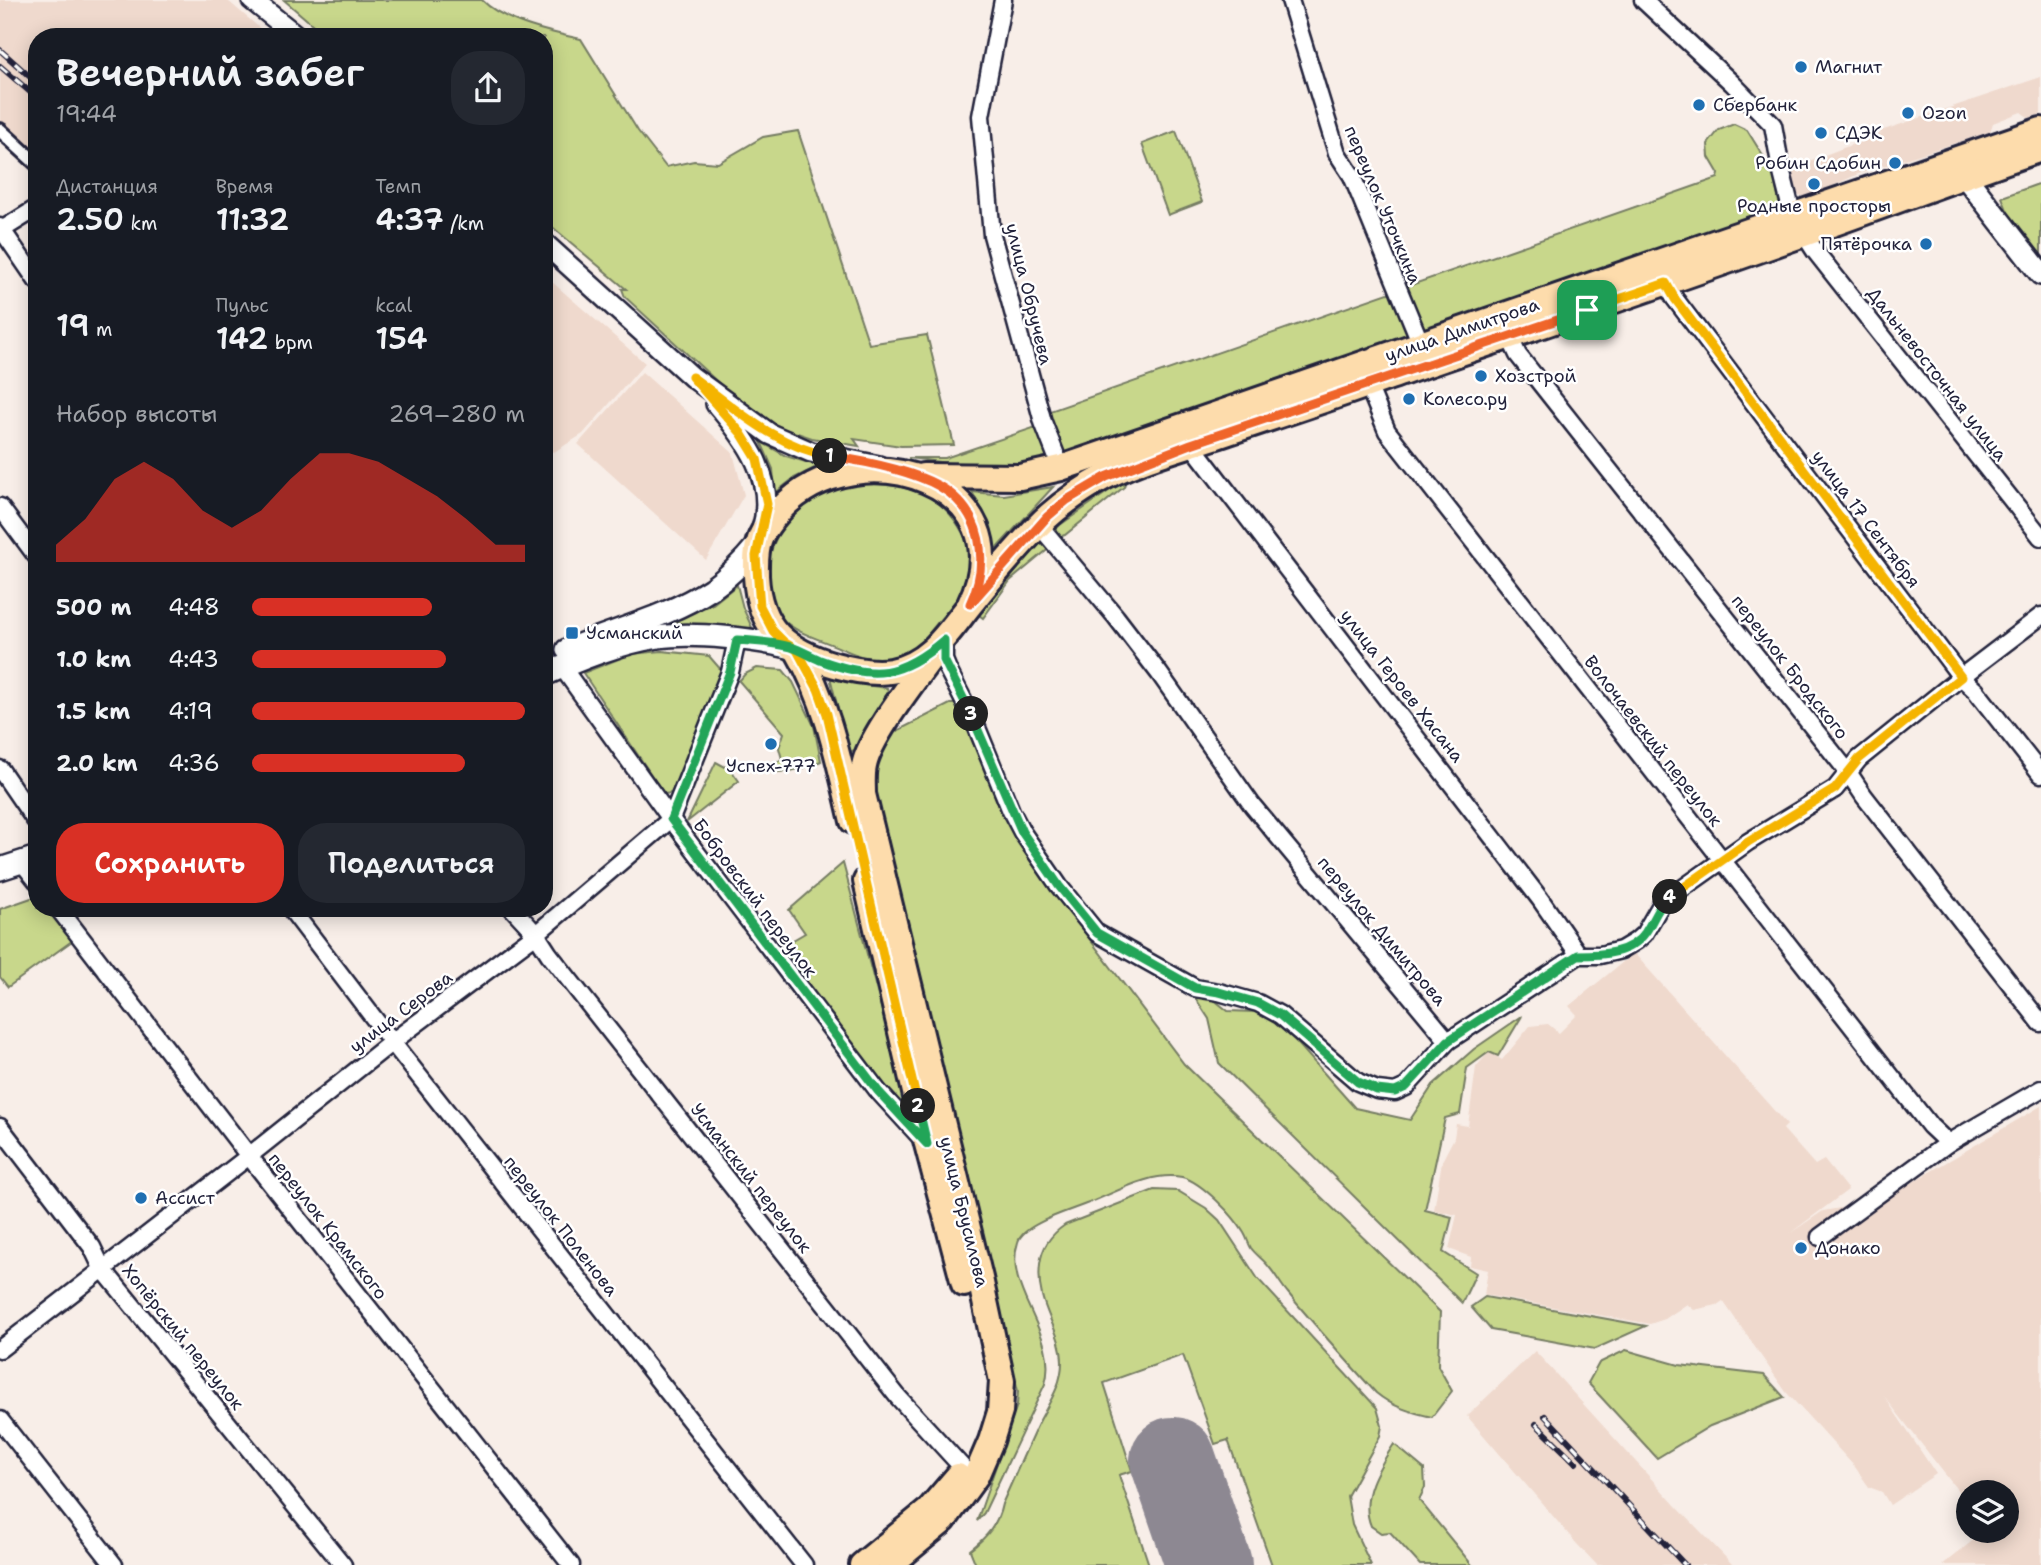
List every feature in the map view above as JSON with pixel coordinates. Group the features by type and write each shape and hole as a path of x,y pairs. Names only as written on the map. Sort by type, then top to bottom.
{"main road":[{"name":"улица Димитрова","path":"553,661 703,594 737,568 786,504 818,482 856,470 1020,477 1061,468 1421,344 1799,225 1961,168 2041,130"},
{"name":"улица Димитрова","path":"1961,168 2041,149"},
{"path":"1961,168 2041,274"},
{"name":"улица Димитрова","path":"553,662 660,637 737,640 795,649 845,667 884,672 899,669 920,660 944,640 970,604 1039,525 1059,506 1096,482 1191,444 1666,283 1799,225"},
{"name":"улица Димитрова","path":"906,474 938,485 954,497 972,521 982,548 982,569 970,604"},
{"name":"улица Димитрова","path":"759,541 756,569 760,606 773,631 795,649"},
{"name":"улица Брусилова","path":"890,1565 944,1520 976,1476 997,1421 1001,1391 996,1348 863,794 864,766 868,754 888,719 944,640"},
{"name":"улица Брусилова","path":"795,649 818,689 836,748 927,1144 984,1357 986,1401 975,1444 963,1468 928,1511 862,1565"},
{"path":"0,857 28,847"},
{"path":"0,869 28,859"}],"street":[{"path":"252,0 287,28"},
{"name":"улица Обручева","path":"1003,0 981,116 992,234 1043,422 1061,468"},
{"name":"переулок Уточкина","path":"1290,0 1337,153 1352,176 1421,344"},
{"path":"1643,0 1773,125 1781,169 1799,225"},
{"path":"0,130 28,156"},
{"path":"28,213 1,229 28,268"},
{"name":"Дальневосточная улица","path":"1799,225 1815,251 2041,537"},
{"path":"553,251 692,377 758,426 794,447 906,474"},
{"name":"улица 17 Сентября","path":"1666,283 1675,299 1961,677 1976,691 2041,774"},
{"name":"переулок Бродского","path":"1509,337 1518,355 1848,772 2041,1023"},
{"path":"692,377 736,427 757,459 767,504 759,541"},
{"name":"Волочаевский переулок","path":"1368,385 1387,431 1930,1126 1948,1143"},
{"name":"улица Героев Хасана","path":"1191,444 1540,899 1578,955"},
{"path":"0,507 28,545"},
{"name":"переулок Димитрова","path":"1039,525 1152,664 1252,804 1448,1041"},
{"path":"944,640 944,660 975,723 1011,811 1059,886 1097,933 1195,988 1258,1003 1280,1015 1358,1082 1377,1090 1395,1092 1406,1087 1448,1041 1578,955 1600,955 1621,950 1636,941 1644,934 1661,903 1835,789 1859,759 2041,616"},
{"name":"улица Серова","path":"0,1349 392,1042 536,934 671,819 730,672 737,640"},
{"name":"Бобровский переулок","path":"553,669 878,1091 927,1144"},
{"path":"0,769 28,810"},
{"name":"переулок Крамского","path":"65,917 571,1565"},
{"name":"переулок Поленова","path":"297,917 392,1042 804,1565"},
{"name":"Усманский переулок","path":"520,917 898,1397 963,1468"},
{"path":"1820,1237 1948,1143 2041,1089"},
{"name":"Хопёрский переулок","path":"0,1127 92,1247 102,1268 343,1565"},
{"path":"0,1420 114,1565"}],"shaded area":[{"path":"0,0 227,0 260,28 28,28 28,149 0,124"},
{"path":"2041,77 2041,114 2029,118 2021,112 1993,123 1990,132 1858,174 1807,198 1797,194 1794,188 1791,168 1882,133 1872,134"},
{"path":"553,283 645,363 583,434 554,452"},
{"path":"642,372 733,453 744,495 706,560 578,444"},
{"path":"1634,953 1787,1125 1783,1129 1815,1165 1824,1160 1848,1190 1789,1234 1823,1211 1881,1201 2041,1106 2041,1565 1942,1565 1970,1543 2019,1543 2019,1480 1956,1480 1956,1488 1884,1396 1936,1474 1890,1505 1882,1492 1869,1487 1855,1467 1786,1392 1723,1301 1694,1310 1687,1304 1665,1319 1650,1324 1484,1295 1488,1270 1470,1266 1471,1257 1449,1249 1457,1215 1434,1210 1442,1161 1454,1138 1456,1124 1468,1126 1476,1067 1489,1052 1502,1060 1530,1026 1548,1024 1559,1033 1577,1015 1569,1006"},
{"path":"1535,1351 1733,1565 1597,1565 1576,1543 1467,1416"}],"green space":[{"path":"284,0 482,0 502,15 537,28 317,28"},
{"path":"553,33 581,39 638,131 666,167 694,161 718,163 763,137 798,131 869,344 927,335 954,445 901,446 854,439 859,446 812,438 773,425 735,398 625,297 622,289 626,289 553,228"},
{"path":"1734,124 1747,130 1773,172 1780,207 1061,455 1047,412 1718,178 1719,174 1709,157 1708,144 1719,130"},
{"path":"1176,131 1202,202 1168,215 1142,144"},
{"path":"2041,183 2041,262 2012,223 2002,197"},
{"path":"1042,425 1053,457 1034,462 981,466 908,458 945,458"},
{"path":"761,442 786,456 819,466 794,478 775,493 773,469"},
{"path":"1126,479 1124,487 1065,535 1058,537 1055,530 1060,525"},
{"path":"871,483 911,490 934,500 955,520 968,546 971,560 966,587 929,633 907,654 886,661 855,654 792,627 776,612 768,581 773,545 790,518 802,506 815,497 845,485"},
{"path":"1053,487 995,550 991,526 972,492 1004,495"},
{"path":"1047,542 1052,546 1010,581 983,618 979,615 1036,545"},
{"path":"737,585 743,608 754,632 653,628 713,604"},
{"path":"662,651 709,656 722,671 672,793 664,794 583,673 631,654"},
{"path":"757,668 783,670 793,682 814,726 821,761 792,770 762,771 782,759 779,748 784,733 739,681 745,674"},
{"path":"830,677 887,688 888,693 855,750 849,752"},
{"path":"950,704 956,704 968,724 1002,810 1027,856 1184,1064 1440,1312 1438,1366 1452,1391 1432,1417 1402,1408 1376,1393 1285,1290 1267,1264 1251,1248 1233,1218 1208,1192 1182,1177 1158,1177 1133,1184 1037,1224 1028,1229 1018,1242 1015,1260 1018,1277 1045,1347 1045,1384 984,1513 977,1521 1017,1405 1018,1391 874,795 875,765 887,736"},
{"path":"716,762 731,770 739,781 687,822"},
{"path":"843,863 911,1121 903,1125 806,983 776,950 805,933 789,910"},
{"path":"28,899 28,917 59,917 76,938 8,987 0,977 0,909"},
{"path":"1208,995 1228,1011 1256,1012 1277,1020 1355,1108 1410,1120 1433,1085 1474,1049 1522,1016 1498,1056 1489,1052 1467,1068 1460,1114 1445,1118 1425,1210 1452,1217 1443,1252 1476,1273 1462,1303 1219,1063 1209,1019 1194,996"},
{"path":"1154,1190 1178,1191 1206,1208 1219,1220 1258,1279 1377,1408 1382,1426 1380,1436 1347,1496 1352,1525 1371,1565 1272,1565 1228,1440 1215,1444 1183,1355 1104,1383 1132,1471 1119,1475 1149,1565 976,1565 970,1550 995,1524 1060,1380 1061,1350 1041,1293 1040,1264 1045,1247 1051,1237 1065,1225"},
{"path":"1485,1297 1646,1326 1595,1349 1491,1330 1471,1307"},
{"path":"1626,1350 1679,1365 1764,1375 1784,1397 1710,1426 1657,1458 1588,1383 1599,1363"},
{"path":"1394,1444 1424,1469 1425,1487 1419,1500 1472,1565 1420,1565 1390,1532 1381,1533 1371,1526 1367,1505 1372,1483"}],"runway":[{"path":"1173,1460 1209,1565"}],"railway":[{"path":"0,50 28,75"},
{"path":"0,66 28,90"},
{"path":"1545,1416 1685,1565"},
{"path":"1536,1424 1576,1463"}],"place":[{"name":"Магнит","path":"1801,67"},
{"name":"Сбербанк","path":"1699,105"},
{"name":"Ozon","path":"1908,113"},
{"name":"СДЭК","path":"1821,133"},
{"name":"Робин Сдобин","path":"1895,163"},
{"name":"Родные просторы","path":"1814,184"},
{"name":"Пятёрочка","path":"1926,244"},
{"name":"Хозстрой","path":"1481,376"},
{"name":"Колесо.ру","path":"1409,399"},
{"name":"Усманский","path":"572,633"},
{"name":"Успех-777","path":"771,744"},
{"name":"Ассист","path":"141,1198"},
{"name":"Донако","path":"1801,1248"}],"route":[{"path":"1587,310 1191,444 1106,477 1067,500 1047,517 970,604 979,581 982,548 972,521 954,497 938,485 915,476 794,447 758,426 692,377 741,433 760,468 767,504 756,556 757,596 773,631 797,650 818,689 827,714 927,1144 878,1091 671,819 733,664 737,640 778,644 793,648 797,650 819,660 878,672 910,665 944,640 944,660 975,723 1011,811 1046,869 1097,933 1195,988 1258,1003 1280,1015 1358,1082 1377,1090 1395,1092 1406,1087 1448,1041 1578,955 1600,955 1621,950 1636,941 1644,934 1661,903 1748,842 1835,789 1859,759 1961,677 1675,299 1666,283 1587,310"}]}
